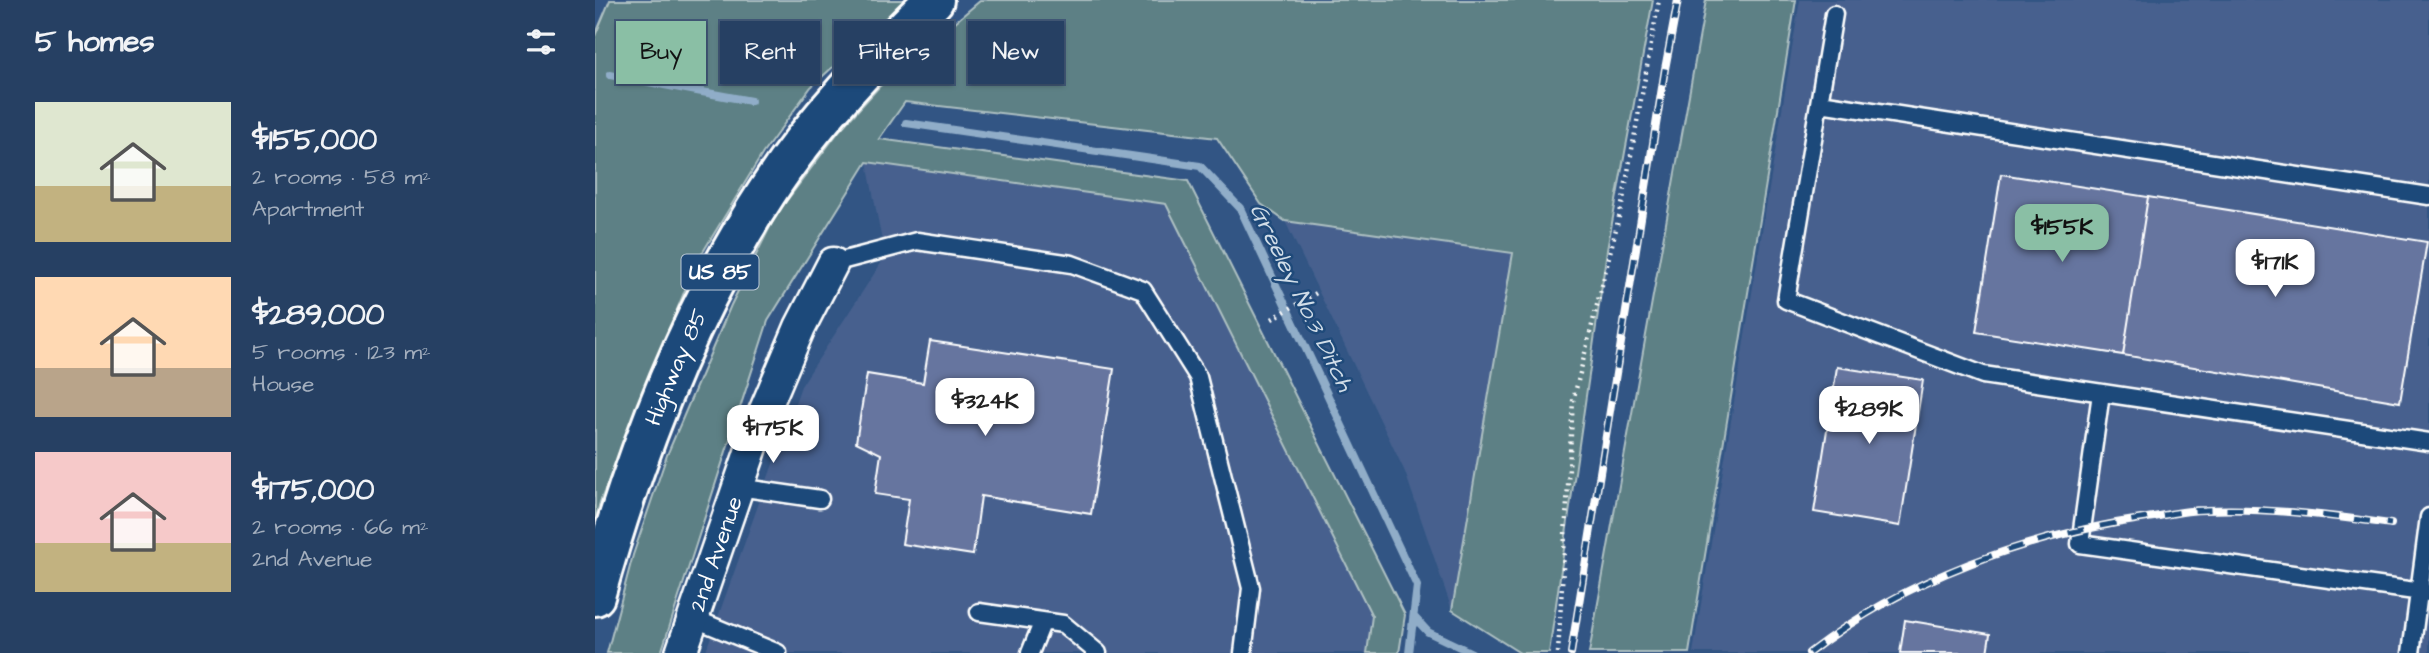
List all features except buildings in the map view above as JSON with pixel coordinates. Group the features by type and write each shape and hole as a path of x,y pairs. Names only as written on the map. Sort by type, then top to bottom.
{"highway":[{"name":"Highway 85","path":"595,597 635,469 697,314 729,255 767,192 834,105 883,50 934,0"}],"street":[{"name":"2nd Avenue","path":"681,653 764,412 800,327 833,263"}],"lane":[{"path":"1834,14 1786,300 1983,375 2429,442"},
{"path":"1820,103 2429,197"},
{"path":"833,263 917,241 1072,264 1143,290 1198,377 1251,588 1243,653"},
{"path":"2101,393 2080,544 2424,592"},
{"path":"738,487 820,499"},
{"path":"2411,653 2424,592 2429,517"},
{"path":"979,611 1063,624 1098,653"},
{"path":"693,618 778,653"},
{"path":"1030,653 1043,621"}],"path":[{"path":"1558,653 1573,401 1622,205 1659,0"},
{"path":"1272,318 1318,292"}],"shaded area":[{"path":"1800,0 2429,0 2429,653 1693,653"},
{"path":"867,162 1166,204 1372,616 1367,653 705,653 801,386 885,257"},
{"path":"1285,221 1513,253 1452,610 1405,472"}],"green space":[{"path":"610,0 906,0 883,21 834,21 834,66 820,79 820,21 720,21 720,84 814,84 763,153 695,265 600,502 595,521 595,36"},
{"path":"981,0 1653,0 1607,250 1549,653 1520,653 1452,610 1513,253 1285,221 1261,204 1217,138 905,102 879,139 1188,181 1405,615 1399,653 1367,653 1372,616 1166,204 867,162 768,321 661,653 607,653 633,555 667,455 731,305 776,215 840,130 883,84 954,84 954,23"},
{"path":"1706,0 1796,0 1689,653 1589,653"}],"waterway":[{"name":"Greeley No.3 Ditch","path":"610,75 751,101"},
{"name":"Greeley No.3 Ditch","path":"906,123 1200,166 1240,208 1417,586 1409,653"},
{"path":"1415,618 1428,632 1472,653"}],"railway":[{"path":"1571,653 1678,0"},
{"path":"1809,653 1846,626 1927,582 2013,548 2102,526 2183,512 2229,509 2299,513 2391,524"}]}
